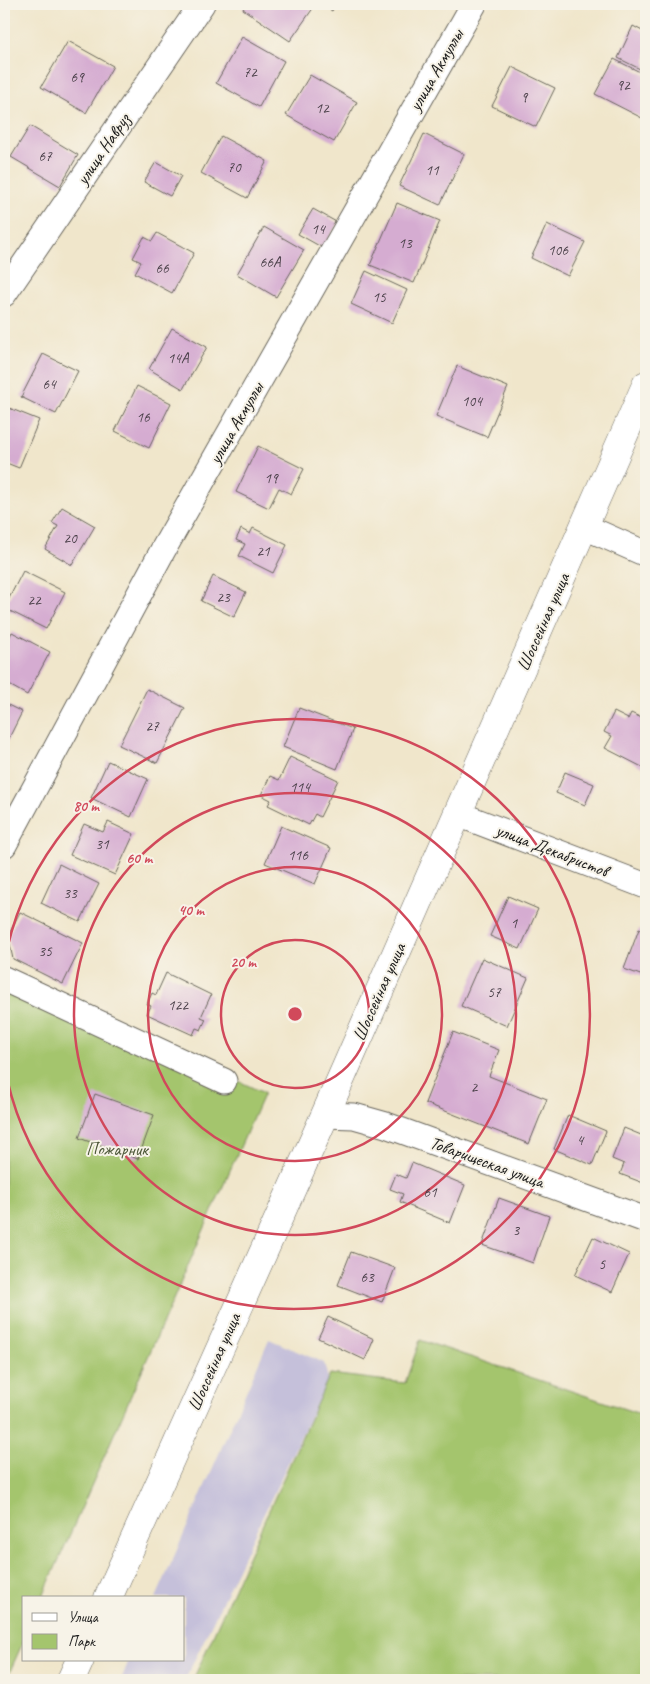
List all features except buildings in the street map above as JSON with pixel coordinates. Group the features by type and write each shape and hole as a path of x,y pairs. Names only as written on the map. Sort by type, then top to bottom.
{"main road":[{"name":"Шоссейная улица","path":"109,1596 325,1115 646,385"},
{"path":"71,1680 79,1662"}],"street":[{"name":"улица Навруз","path":"4,294 202,4"},
{"name":"улица Акмуллы","path":"4,844 168,541 474,4"},
{"path":"585,527 646,554"},
{"name":"улица Декабристов","path":"458,814 646,886"},
{"path":"4,979 224,1081"},
{"name":"Товарищеская улица","path":"325,1115 354,1116 386,1125 646,1220"}],"shaded area":[{"path":"269,1339 324,1363 328,1379 185,1680 121,1680 128,1662 185,1662 185,1596 157,1596"}],"green space":[{"name":"Пожарник","path":"4,971 264,1093 43,1596 22,1596 22,1644 6,1680 4,1680"},
{"path":"420,1340 646,1416 646,1680 193,1680 330,1374 405,1383"}]}
